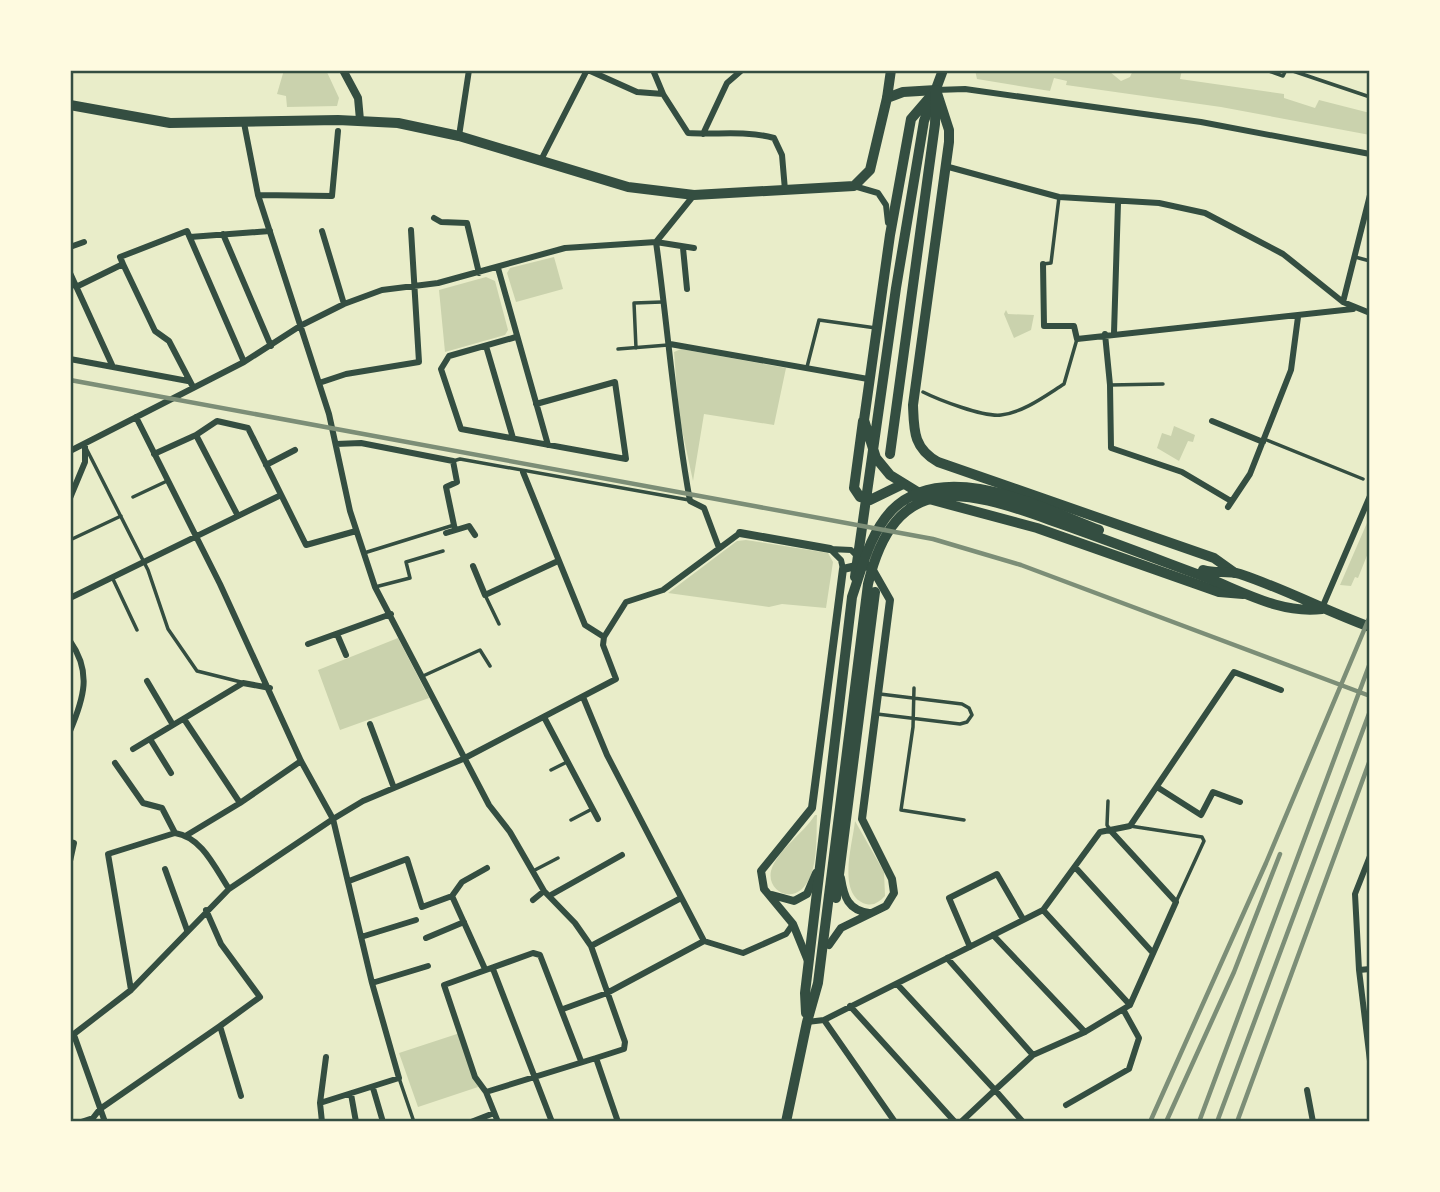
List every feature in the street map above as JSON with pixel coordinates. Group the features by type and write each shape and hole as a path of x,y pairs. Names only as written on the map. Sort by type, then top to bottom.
{"main road":[{"path":"70,105 170,123 360,120 398,122 459,136 628,187 694,195 854,186 870,170 891,70"},
{"path":"807,1022 805,993 820,856 852,597 896,288 924,121 943,70"},
{"path":"887,98 904,92 936,90"},
{"path":"936,90 949,130 913,405 914,436 925,455 938,462 1214,558 1235,573 1305,598 1322,609 1370,627"},
{"path":"903,484 870,500 860,497 854,488 890,235 911,118 936,90"},
{"path":"890,454 935,124 936,90"},
{"path":"864,420 876,457 890,475 929,499 1037,528 1219,592 1243,594"},
{"path":"852,597 864,560 880,525 893,509 924,490 950,486 983,489 1210,573 1235,573"},
{"path":"818,983 870,573 883,538 899,517 926,500 967,495 997,501 1081,526 1243,594 1299,612 1322,609"},
{"path":"786,1122 807,1022 829,945 876,592"}],"street":[{"path":"343,70 358,99 360,120"},
{"path":"459,136 469,70"},
{"path":"541,160 588,70 637,92 663,94"},
{"path":"653,70 663,94 688,133 752,132 774,138 782,155 785,190"},
{"path":"703,134 727,83 741,70"},
{"path":"936,90 965,89 1201,122 1370,154"},
{"path":"244,123 258,195 319,383 362,553 375,587 423,676 463,759 547,893 575,923 591,946 625,1042 624,1049 534,1074 486,1091"},
{"path":"258,195 332,196 338,131"},
{"path":"945,166 1059,197 1171,205 1216,218 1283,254 1343,302 1370,313"},
{"path":"854,186 878,193 886,205 890,235"},
{"path":"694,195 656,242 670,344 676,417 690,501 704,509 719,548"},
{"path":"1343,302 1370,195"},
{"path":"1114,333 1118,203"},
{"path":"434,218 440,222 467,223 479,273"},
{"path":"319,383 346,374 419,362 412,286 411,230"},
{"path":"193,387 169,341 155,331 120,257 187,231 244,362"},
{"path":"190,237 270,231"},
{"path":"322,231 344,304"},
{"path":"223,234 271,346"},
{"path":"70,247 85,242"},
{"path":"70,451 85,446 244,362 300,326 344,304 382,290 438,283 565,248 656,242 694,248"},
{"path":"683,248 687,289"},
{"path":"76,286 123,264"},
{"path":"1043,264 1044,326 1074,326 1077,339 1355,309"},
{"path":"498,268 548,445"},
{"path":"70,274 113,367"},
{"path":"1104,334 1110,385 1111,448 1182,472 1230,504 1234,502 1250,474 1291,370 1298,317"},
{"path":"516,337 449,356 441,369 461,429 626,459 615,382 536,404"},
{"path":"670,344 868,379"},
{"path":"486,346 513,438"},
{"path":"70,359 188,381"},
{"path":"136,417 270,688 301,761 333,819 372,983 399,1077 373,1088 320,1103"},
{"path":"154,454 196,435 216,421 248,428 306,545 356,531"},
{"path":"1212,421 1264,441"},
{"path":"196,435 238,516"},
{"path":"336,444 361,443 453,461 457,482 446,487 454,528"},
{"path":"70,498 85,462 85,446"},
{"path":"266,465 295,450"},
{"path":"523,472 585,625 604,637"},
{"path":"70,598 281,495"},
{"path":"1322,609 1370,496"},
{"path":"446,533 454,528 469,526 475,535"},
{"path":"105,1122 72,1035 131,990 206,910 229,890 363,801 463,759 616,679 603,645 604,637 626,602 663,590 740,533 830,549 851,550 874,572 890,600 862,819 894,887 892,900 872,914 841,928 829,945"},
{"path":"809,963 793,924 764,889 761,871 767,861 806,820 812,808 843,569 841,560 830,549"},
{"path":"473,566 485,595 558,561"},
{"path":"843,569 864,564"},
{"path":"309,644 391,614"},
{"path":"337,634 346,655"},
{"path":"70,641 85,670 85,689 70,731"},
{"path":"807,1022 824,1020 1044,910 1100,832 1130,826 1234,672 1281,690"},
{"path":"147,681 173,725"},
{"path":"132,749 243,683 270,688"},
{"path":"583,697 607,755 704,941 743,953 786,934 793,924"},
{"path":"70,710 77,716"},
{"path":"544,717 598,819"},
{"path":"184,719 240,803"},
{"path":"370,724 394,788"},
{"path":"150,739 171,773"},
{"path":"187,835 301,761"},
{"path":"115,762 144,803 162,807 175,833"},
{"path":"1157,787 1201,815 1213,792 1240,802"},
{"path":"961,1122 1033,1055 1085,1032 1127,1008 1176,902 1110,830"},
{"path":"131,990 108,854 175,833 187,835 197,844 229,890"},
{"path":"70,842 74,843 70,860"},
{"path":"533,900 622,855"},
{"path":"764,889 779,899 794,901 807,894 820,856"},
{"path":"1370,856 1355,894 1359,970 1370,1061"},
{"path":"349,881 407,859 422,907 452,895 462,882 487,868"},
{"path":"1075,867 1153,953"},
{"path":"165,869 187,930"},
{"path":"840,869 847,901 857,910 872,914"},
{"path":"970,947 948,898 997,874 1023,919"},
{"path":"452,895 485,969"},
{"path":"591,946 681,898"},
{"path":"81,1122 93,1118 100,1109 260,997 221,944 206,910"},
{"path":"1044,910 1127,1008 1139,1038 1129,1069 1066,1105"},
{"path":"361,937 416,920"},
{"path":"426,938 464,922"},
{"path":"993,935 1085,1032"},
{"path":"563,1009 607,993 704,941"},
{"path":"498,1122 486,1091 475,1077 444,985 533,953 540,955 581,1061"},
{"path":"947,958 1033,1055"},
{"path":"372,983 428,966"},
{"path":"493,969 552,1122"},
{"path":"1359,970 1370,969"},
{"path":"897,984 1023,1122"},
{"path":"850,1006 955,1122"},
{"path":"824,1020 895,1122"},
{"path":"220,1026 241,1096"},
{"path":"322,1122 320,1103 326,1057"},
{"path":"596,1058 618,1122"},
{"path":"373,1088 383,1122"},
{"path":"1307,1090 1312,1122"},
{"path":"351,1094 356,1122"},
{"path":"471,1122 494,1113"}],"lane":[{"path":"1266,70 1283,76 1288,70 1370,97"},
{"path":"1043,264 1051,263 1059,197"},
{"path":"1355,257 1370,261"},
{"path":"636,348 634,303 664,302"},
{"path":"807,367 819,320 876,328"},
{"path":"923,392 940,401 999,416 1028,406 1064,384 1077,339"},
{"path":"618,349 670,344"},
{"path":"1110,385 1163,384"},
{"path":"1264,441 1363,479"},
{"path":"85,446 156,589 168,629 197,671 243,683"},
{"path":"453,461 460,459 690,501"},
{"path":"133,497 167,481"},
{"path":"70,540 121,516"},
{"path":"362,553 454,528"},
{"path":"375,587 410,578 406,562 443,551"},
{"path":"112,577 137,630"},
{"path":"485,595 499,624"},
{"path":"423,676 480,650 490,666"},
{"path":"914,688 913,718 901,810 964,820"},
{"path":"875,714 960,724 967,722 972,715 969,708 962,704 877,693"},
{"path":"551,770 567,762"},
{"path":"1108,801 1110,830"},
{"path":"571,820 592,809"},
{"path":"1130,826 1171,830 1202,837 1205,841 1176,902"},
{"path":"533,872 558,858"},
{"path":"399,1077 414,1122"}],"green space":[{"path":"284,70 326,70 339,98 337,106 287,107 286,96 277,94"},
{"path":"975,70 1093,70 1110,72 1121,81 1130,77 1133,70 1182,70 1180,79 1284,94 1284,98 1315,108 1319,100 1370,113 1370,135 1221,107 1066,85 1067,81 1054,78 1050,91 977,79"},
{"path":"554,257 563,289 516,302 507,273 510,268"},
{"path":"486,277 495,281 508,330 505,335 445,352 439,290"},
{"path":"1006,310 1008,314 1034,315 1031,330 1014,338 1004,314"},
{"path":"681,349 786,368 774,425 704,414 693,481 679,416 674,352"},
{"path":"1174,426 1195,435 1193,442 1188,441 1179,461 1157,448 1162,433 1171,436"},
{"path":"1370,516 1370,548 1358,578 1355,577 1351,586 1340,585"},
{"path":"746,540 828,553 833,562 826,608 782,604 769,607 668,593 737,541"},
{"path":"398,638 429,698 340,730 318,670"},
{"path":"815,815 816,844 811,874 802,889 796,893 780,892 772,883 771,871 774,863"},
{"path":"855,821 884,872 885,896 874,904 866,904 857,899 851,890 848,867"},
{"path":"460,1033 478,1087 418,1107 399,1053"}],"railway":[{"path":"70,380 933,539 1021,565 1370,696"},
{"path":"1150,1122 1266,863 1370,616"},
{"path":"1199,1122 1370,663"},
{"path":"1217,1122 1370,711"},
{"path":"1237,1122 1370,760"},
{"path":"1166,1122 1234,972 1280,854"}]}
